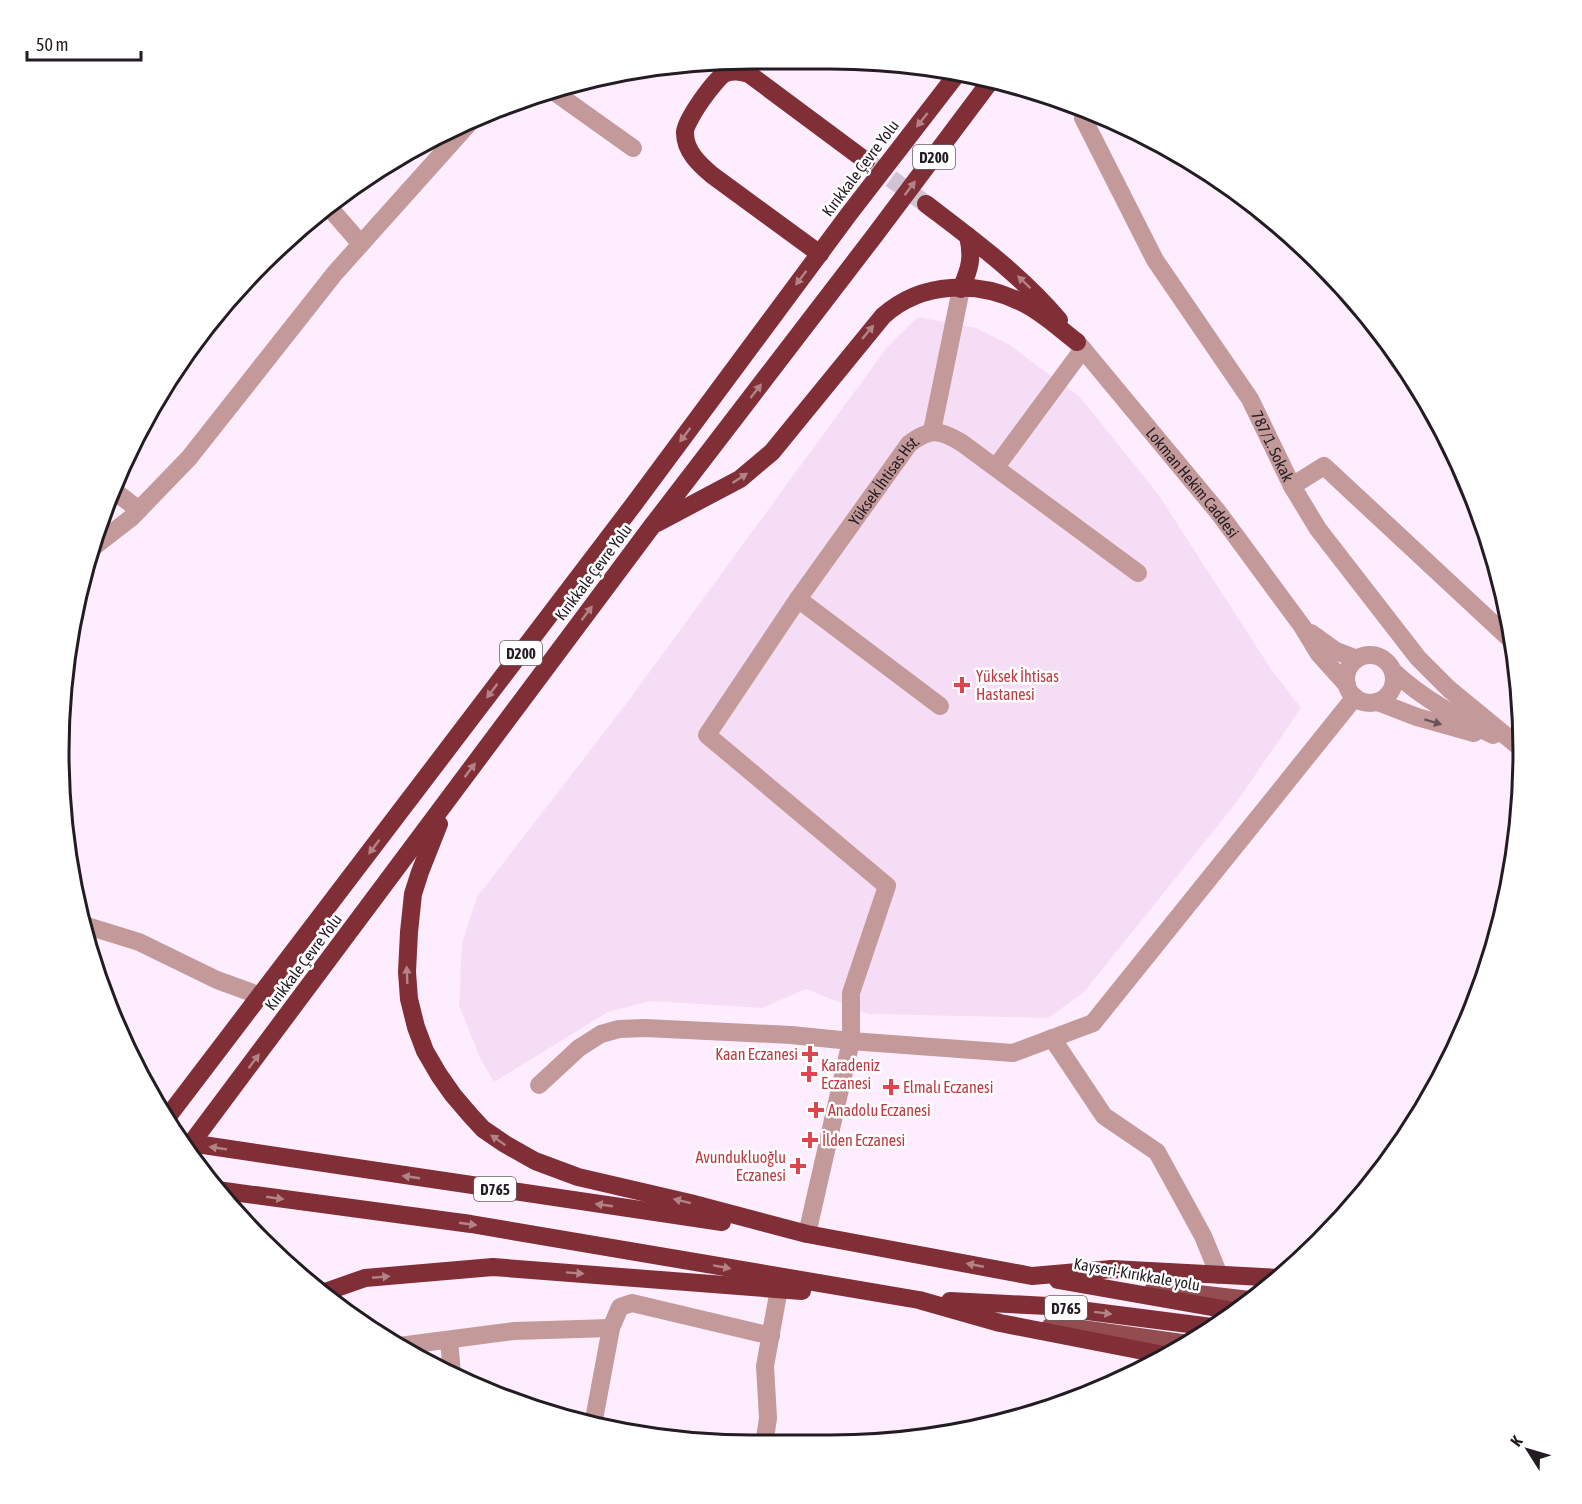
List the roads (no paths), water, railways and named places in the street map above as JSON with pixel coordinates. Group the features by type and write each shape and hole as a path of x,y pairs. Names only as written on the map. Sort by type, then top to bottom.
{"highway":[{"path":"732,69 724,74 692,114 684,130 687,146 698,162 712,175 820,254"},
{"path":"737,69 749,74 866,161"},
{"name":"Kırıkkale Çevre Yolu","path":"172,1112 634,504 952,80"},
{"name":"Kırıkkale Çevre Yolu","path":"192,1142 652,526 986,87"},
{"path":"926,204 1024,282 1080,345"},
{"path":"961,289 970,268 972,252 968,236"},
{"path":"652,526 740,479 772,453 869,331 897,303 916,294 939,289 981,288 1004,294 1027,305 1080,345"},
{"path":"448,801 413,894 407,972 409,999 425,1051 453,1095 483,1129 505,1144 536,1161 578,1177 690,1203 807,1234 1032,1276 1112,1269 1266,1277"},
{"name":"D765","path":"193,1144 807,1234"},
{"path":"229,1192 471,1224 920,1300 1000,1323 1154,1353"},
{"name":"D765","path":"331,1290 365,1278 493,1267 920,1300 1048,1306 1200,1325"},
{"name":"Kayseri-Kırıkkale yolu","path":"1032,1276 1224,1309"}],"main road":[{"path":"1032,1276 1239,1299"},
{"path":"1000,1323 1082,1329 1174,1342"}],"street":[{"path":"561,96 633,148"},
{"name":"787/1. Sokak","path":"1083,118 1155,261 1250,399 1292,486 1318,529 1418,658 1449,689 1513,740"},
{"path":"103,539 139,510 189,458 334,273 458,135"},
{"path":"333,212 361,244"},
{"path":"932,431 961,289"},
{"path":"996,467 1080,345"},
{"name":"Lokman Hekim Caddesi","path":"1080,345 1218,512 1302,626"},
{"name":"Yüksek İhtisas Hst.","path":"851,1041 851,993 887,886 707,735 798,599 909,444 923,433 932,431 948,434 1138,573"},
{"path":"1292,486 1324,466 1502,632"},
{"path":"119,495 139,510"},
{"path":"798,599 940,706"},
{"path":"1302,626 1336,651 1357,659"},
{"path":"1302,626 1319,654 1351,692 1370,703 1378,702 1458,730 1496,737"},
{"path":"1378,702 1391,692 1394,684 1388,665 1401,637"},
{"path":"539,1085 579,1048 601,1035 619,1029 645,1028 791,1035 1013,1053 1093,1023 1351,692 1347,671 1357,659 1372,655 1388,665 1413,690 1440,708 1496,737 1513,743"},
{"path":"92,927 139,942 217,980 261,996"},
{"path":"1052,1038 1104,1116 1157,1152 1203,1236 1219,1275"},
{"path":"807,1234 851,1041"},
{"path":"765,1435 768,1418 765,1366 779,1289"},
{"path":"595,1416 610,1329 620,1307 632,1303 771,1336"},
{"path":"413,1344 514,1331 610,1329"},
{"path":"449,1340 451,1366"}],"tunnel":[{"path":"869,163 926,204"}],"place":[{"name":"Yüksek İhtisas Hastanesi","path":"962,685"},
{"name":"Kaan Eczanesi","path":"810,1054"},
{"name":"Karadeniz Eczanesi","path":"809,1074"},
{"name":"Elmalı Eczanesi","path":"891,1087"},
{"name":"Anadolu Eczanesi","path":"816,1110"},
{"name":"İlden Eczanesi","path":"810,1140"},
{"name":"Avundukluoğlu Eczanesi","path":"798,1166"}]}
